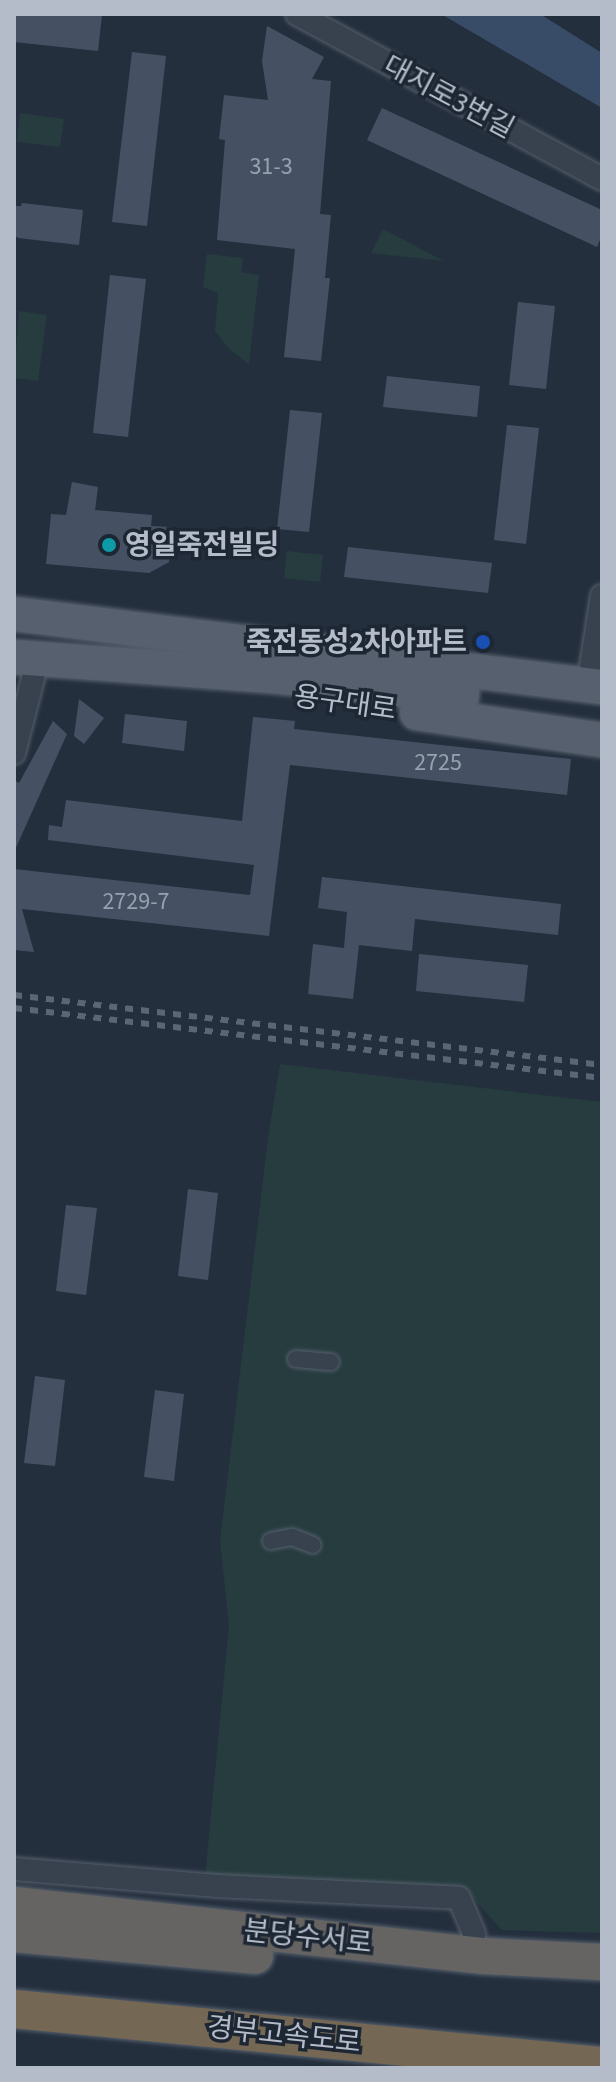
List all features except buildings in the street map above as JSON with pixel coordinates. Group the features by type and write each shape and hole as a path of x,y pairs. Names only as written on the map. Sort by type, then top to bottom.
{"highway":[{"name":"분당수서로","path":"14,1905 484,1956 602,1962"},
{"name":"분당수서로","path":"14,1934 602,1987"},
{"name":"경부고속도로","path":"14,2009 602,2066"}],"main road":[{"name":"용구대로","path":"14,614 96,623 279,633 598,673"},
{"name":"용구대로","path":"96,623 434,681"},
{"name":"용구대로","path":"26,658 434,681"},
{"name":"용구대로","path":"89,661 270,693 602,740"},
{"path":"434,681 598,673"},
{"path":"434,681 602,709"}],"street":[{"name":"대지로3번길","path":"297,14 602,179"},
{"path":"598,673 602,596"},
{"path":"14,753 26,658"},
{"path":"296,1359 331,1362"},
{"path":"271,1541 292,1537 313,1545"},
{"path":"14,1869 217,1886 459,1898 474,1934"}],"green space":[{"path":"20,113 64,119 60,147 17,142"},
{"path":"383,229 444,261 371,253"},
{"path":"207,254 243,258 241,272 259,275 249,364 229,349 215,331 218,293 203,287"},
{"path":"19,311 47,315 38,381 14,378"},
{"path":"287,551 323,555 320,582 284,578"},
{"path":"280,1064 602,1102 602,1933 502,1930 468,1893 205,1878 229,1625 220,1541 268,1138"}],"water":[{"path":"441,14 540,14 602,53 602,108"}],"railway":[{"path":"14,995 602,1065"},
{"path":"14,1008 602,1078"}],"place":[{"name":"영일죽전빌딩","path":"109,545"},
{"name":"죽전동성2차아파트","path":"483,642"}]}
